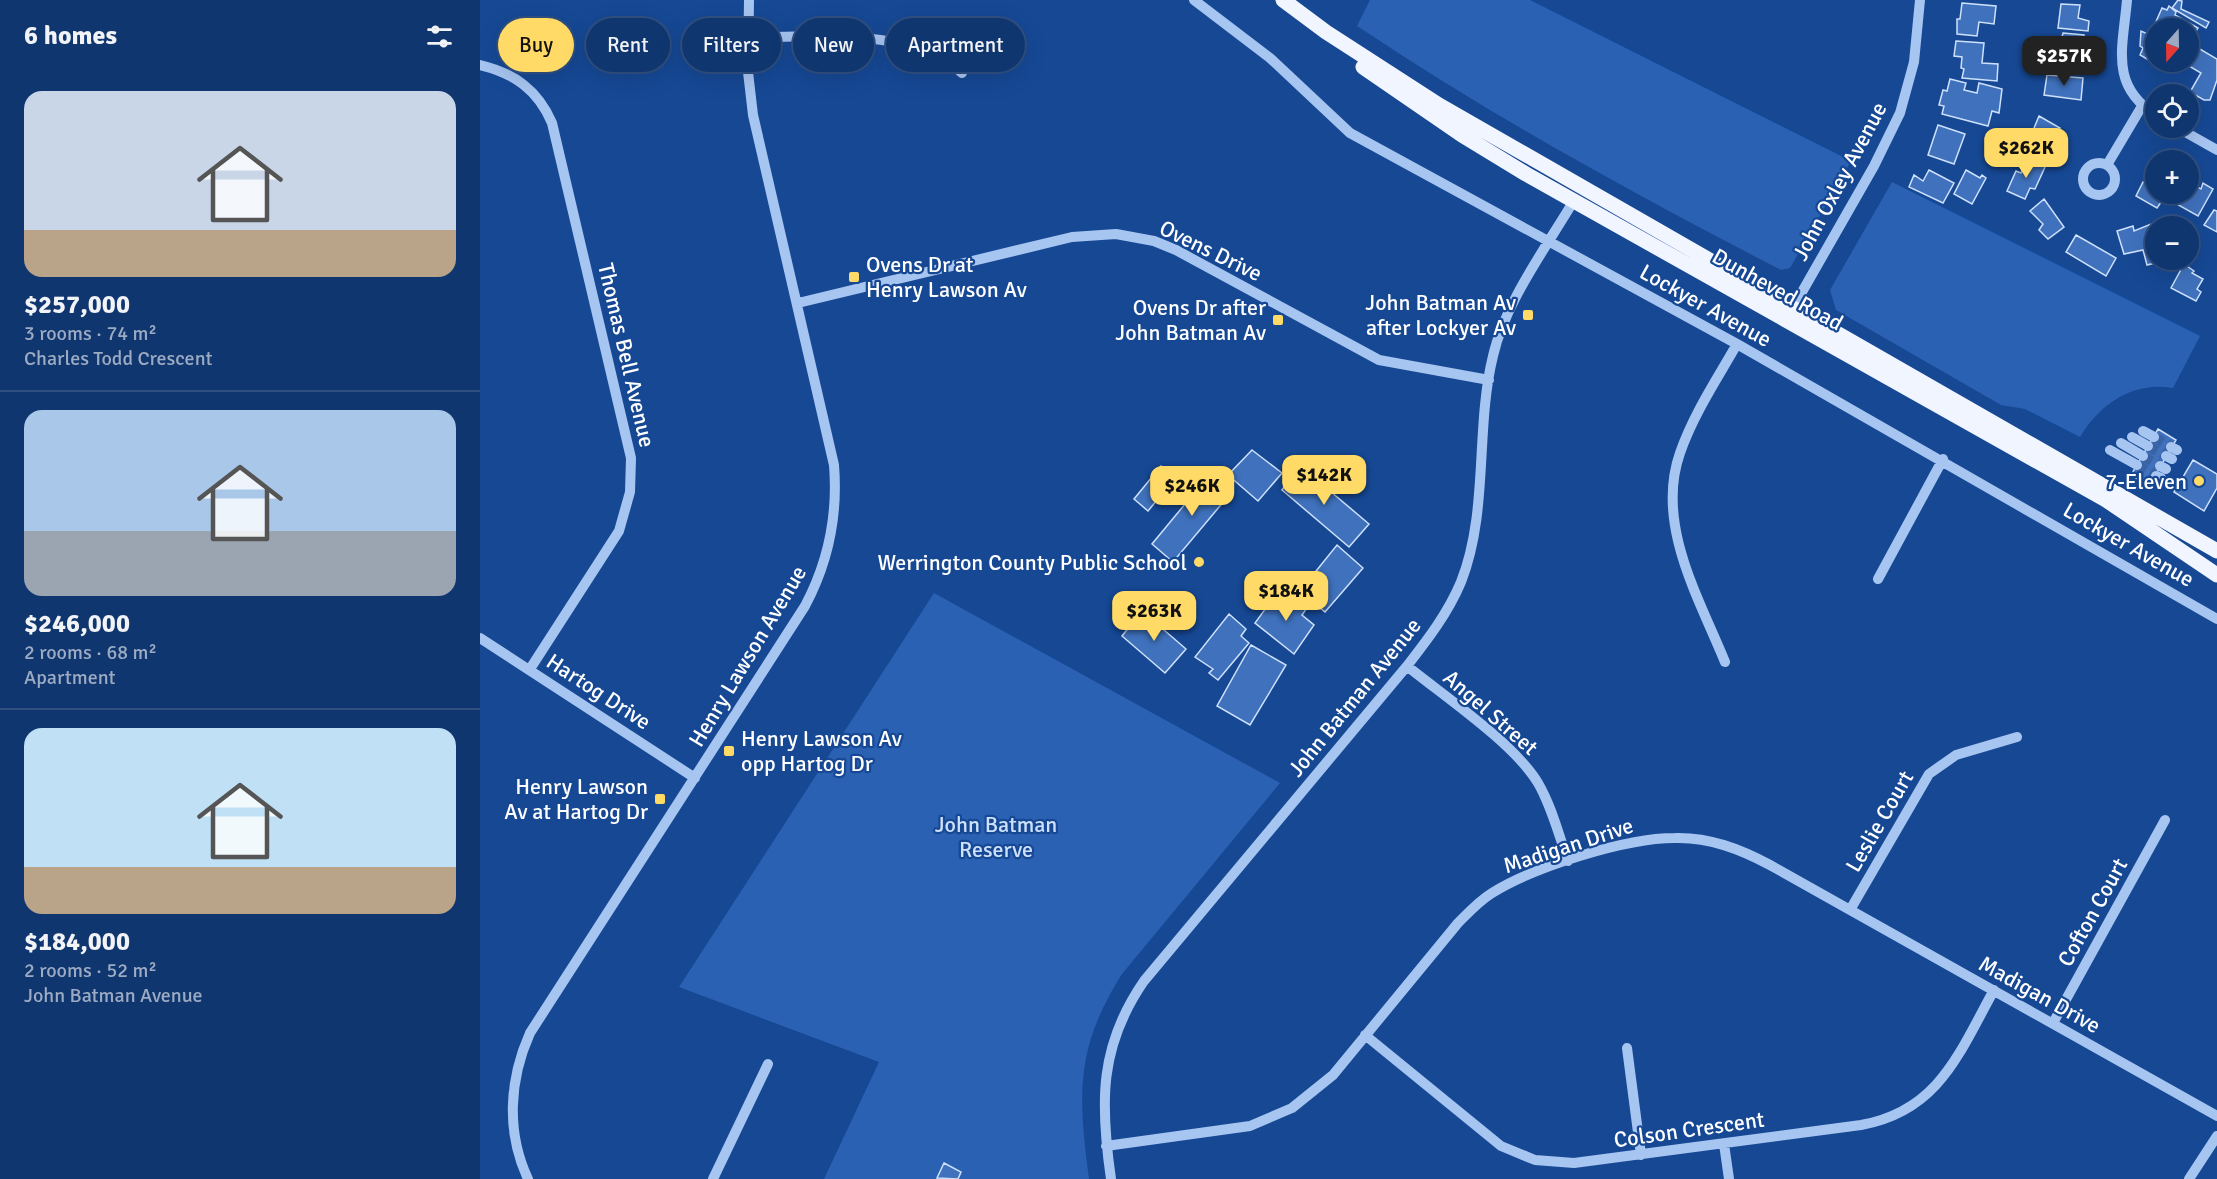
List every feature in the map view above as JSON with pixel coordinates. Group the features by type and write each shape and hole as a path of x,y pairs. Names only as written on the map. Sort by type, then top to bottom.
{"main road":[{"name":"Dunheved Road","path":"1283,0 1326,32 1439,105 1794,306 2217,551"},
{"name":"Dunheved Road","path":"1326,32 1347,55 1462,135 1573,202 2106,500 2217,575"},
{"path":"1546,167 1573,202 1611,203"},
{"path":"1766,308 1794,306 1807,332"}],"street":[{"name":"Henry Lawson Avenue","path":"748,0 748,18"},
{"name":"Lockyer Avenue","path":"1194,0 1275,62 1350,134 1550,241 1943,459 2217,619"},
{"name":"John Oxley Avenue","path":"1794,306 1874,166 1899,113 1914,62 1920,0"},
{"path":"2127,0 2122,72 2128,91 2145,108"},
{"path":"781,38 888,41 935,53 962,73"},
{"name":"Thomas Bell Avenue","path":"480,65 503,72 525,84 541,102 552,123 631,458 630,492 619,531 530,669"},
{"name":"Henry Lawson Avenue","path":"528,1179 516,1144 513,1111 516,1074 524,1047 534,1025 805,606 824,566 831,538 836,500 834,465 753,115 748,72"},
{"path":"2107,165 2142,106"},
{"path":"2196,138 2217,150"},
{"name":"John Batman Avenue","path":"1111,1179 1103,1103 1107,1062 1132,1000 1172,948 1407,666 1436,629 1461,581 1470,552 1493,356 1502,328 1573,202"},
{"name":"Ovens Drive","path":"798,303 1072,237 1096,233 1134,236 1176,250 1380,360 1489,380"},
{"path":"1725,662 1682,554 1674,524 1672,494 1676,469 1685,441 1737,344"},
{"path":"2132,437 2145,447"},
{"path":"2121,444 2145,447"},
{"path":"2110,450 2145,447"},
{"path":"1878,579 1943,459"},
{"name":"Hartog Drive","path":"480,638 694,778"},
{"name":"Angel Street","path":"1407,666 1510,750 1526,767 1544,794 1568,861"},
{"name":"Leslie Court","path":"1850,910 1929,774 1956,755 2017,737"},
{"name":"Cofton Court","path":"2053,1023 2165,820"},
{"name":"Madigan Drive","path":"1106,1146 1230,1130 1280,1115 1320,1088 1458,923 1480,901 1512,882 1568,861 1650,839 1701,840 1748,854 2217,1116"},
{"name":"Colson Crescent","path":"1365,1035 1481,1131 1518,1154 1553,1163 1574,1163 1873,1122 1907,1110 1930,1092 1945,1076 1994,990"},
{"path":"1627,1048 1641,1155"},
{"path":"713,1179 768,1064"},
{"path":"2189,1179 2217,1136"},
{"path":"1724,1144 1729,1179"}],"green space":[{"path":"1370,0 1530,0 1851,161 1790,268 1781,270 1566,154 1408,60 1357,26"},
{"path":"1892,182 2200,336 2173,388 2144,388 2119,398 2097,414 2080,437 2025,409 2001,405 1836,310 1830,290"},
{"name":"John Batman Reserve","path":"934,593 1280,783 1122,974 1095,1025 1088,1049 1082,1097 1089,1179 824,1179 879,1062 679,987"}],"building":[{"path":"2178,0 2182,1 2181,9 2209,22 2206,28 2199,24 2199,18 2189,18 2172,8"},
{"path":"1962,3 1996,6 1994,24 1979,22 1977,36 1957,34 1957,19 1960,19"},
{"path":"2061,4 2080,5 2078,18 2089,21 2088,31 2058,28"},
{"path":"2169,6 2176,12 2175,15 2180,18 2158,18 2162,8 2167,10"},
{"path":"2141,31 2145,33 2145,58 2140,55 2143,48 2140,46"},
{"path":"2063,33 2084,35 2078,72 2059,70 2064,42 2061,41"},
{"path":"1956,41 1984,43 1982,63 1998,64 1997,81 1962,78 1964,69 1961,68 1962,57 1954,56"},
{"path":"2199,48 2217,59 2217,80 2210,100 2199,97 2199,84 2195,84 2201,73 2199,72"},
{"path":"2047,75 2083,78 2081,100 2044,95"},
{"path":"1950,79 1966,83 1964,90 1977,93 1979,83 2002,89 1999,113 1992,111 1988,126 1942,114 1944,106 1939,105 1943,90 1947,91"},
{"path":"2039,116 2060,128 2054,140 2061,145 2057,158 2027,145"},
{"path":"1938,125 1965,134 1954,164 1928,155"},
{"path":"2027,158 2045,167 2035,189 2030,188 2025,199 2007,191 2016,171 2021,173"},
{"path":"1929,170 1954,183 1943,203 1909,187 1914,175 1923,181"},
{"path":"1966,170 1980,178 1982,175 1986,178 1972,204 1954,194"},
{"path":"2143,182 2145,183 2145,201 2136,196"},
{"path":"2203,183 2213,189 2198,216 2177,204 2199,204 2199,188 2201,189"},
{"path":"2044,199 2064,227 2048,239 2039,230 2043,224 2030,211"},
{"path":"2214,210 2217,211 2217,232 2204,225"},
{"path":"2133,226 2134,231 2145,226 2145,258 2143,250 2124,254 2117,231"},
{"path":"2076,235 2116,258 2106,276 2066,252"},
{"path":"2181,270 2193,270 2192,273 2203,279 2197,289 2201,292 2196,301 2171,288"},
{"path":"2158,429 2176,440 2149,486 2131,475"},
{"path":"1252,450 1282,473 1258,501 1228,475"},
{"name":"7-Eleven","path":"2193,460 2217,474 2217,488 2204,511 2174,492"},
{"path":"1298,464 1369,524 1349,547 1282,490 1287,483 1284,480"},
{"path":"1161,466 1176,477 1148,511 1134,499"},
{"path":"1214,469 1227,481 1222,487 1230,494 1173,562 1152,544"},
{"path":"1337,545 1363,568 1325,612 1300,591"},
{"path":"1261,578 1273,589 1263,601 1250,590"},
{"path":"1277,593 1288,602 1293,597 1307,608 1302,615 1314,625 1294,654 1255,623"},
{"path":"1142,611 1186,649 1165,673 1122,636"},
{"path":"1229,614 1246,629 1241,636 1249,643 1218,680 1209,673 1213,669 1195,657"},
{"path":"1251,645 1286,665 1250,725 1217,706"},
{"path":"944,1163 961,1172 958,1179 937,1178"}],"tunnel":[{"path":"2154,437 2171,447"},
{"path":"2148,446 2166,456"},
{"path":"2143,456 2160,466"},
{"path":"2137,465 2156,476"}],"place":[{"name":"Ovens Dr at Henry Lawson Av","path":"854,277"},
{"name":"John Batman Av after Lockyer Av","path":"1528,315"},
{"name":"Ovens Dr after John Batman Av","path":"1278,320"},
{"name":"7-Eleven","path":"2199,481"},
{"name":"Werrington County Public School","path":"1199,562"},
{"name":"Henry Lawson Av opp Hartog Dr","path":"729,751"},
{"name":"Henry Lawson Av at Hartog Dr","path":"660,799"}]}
